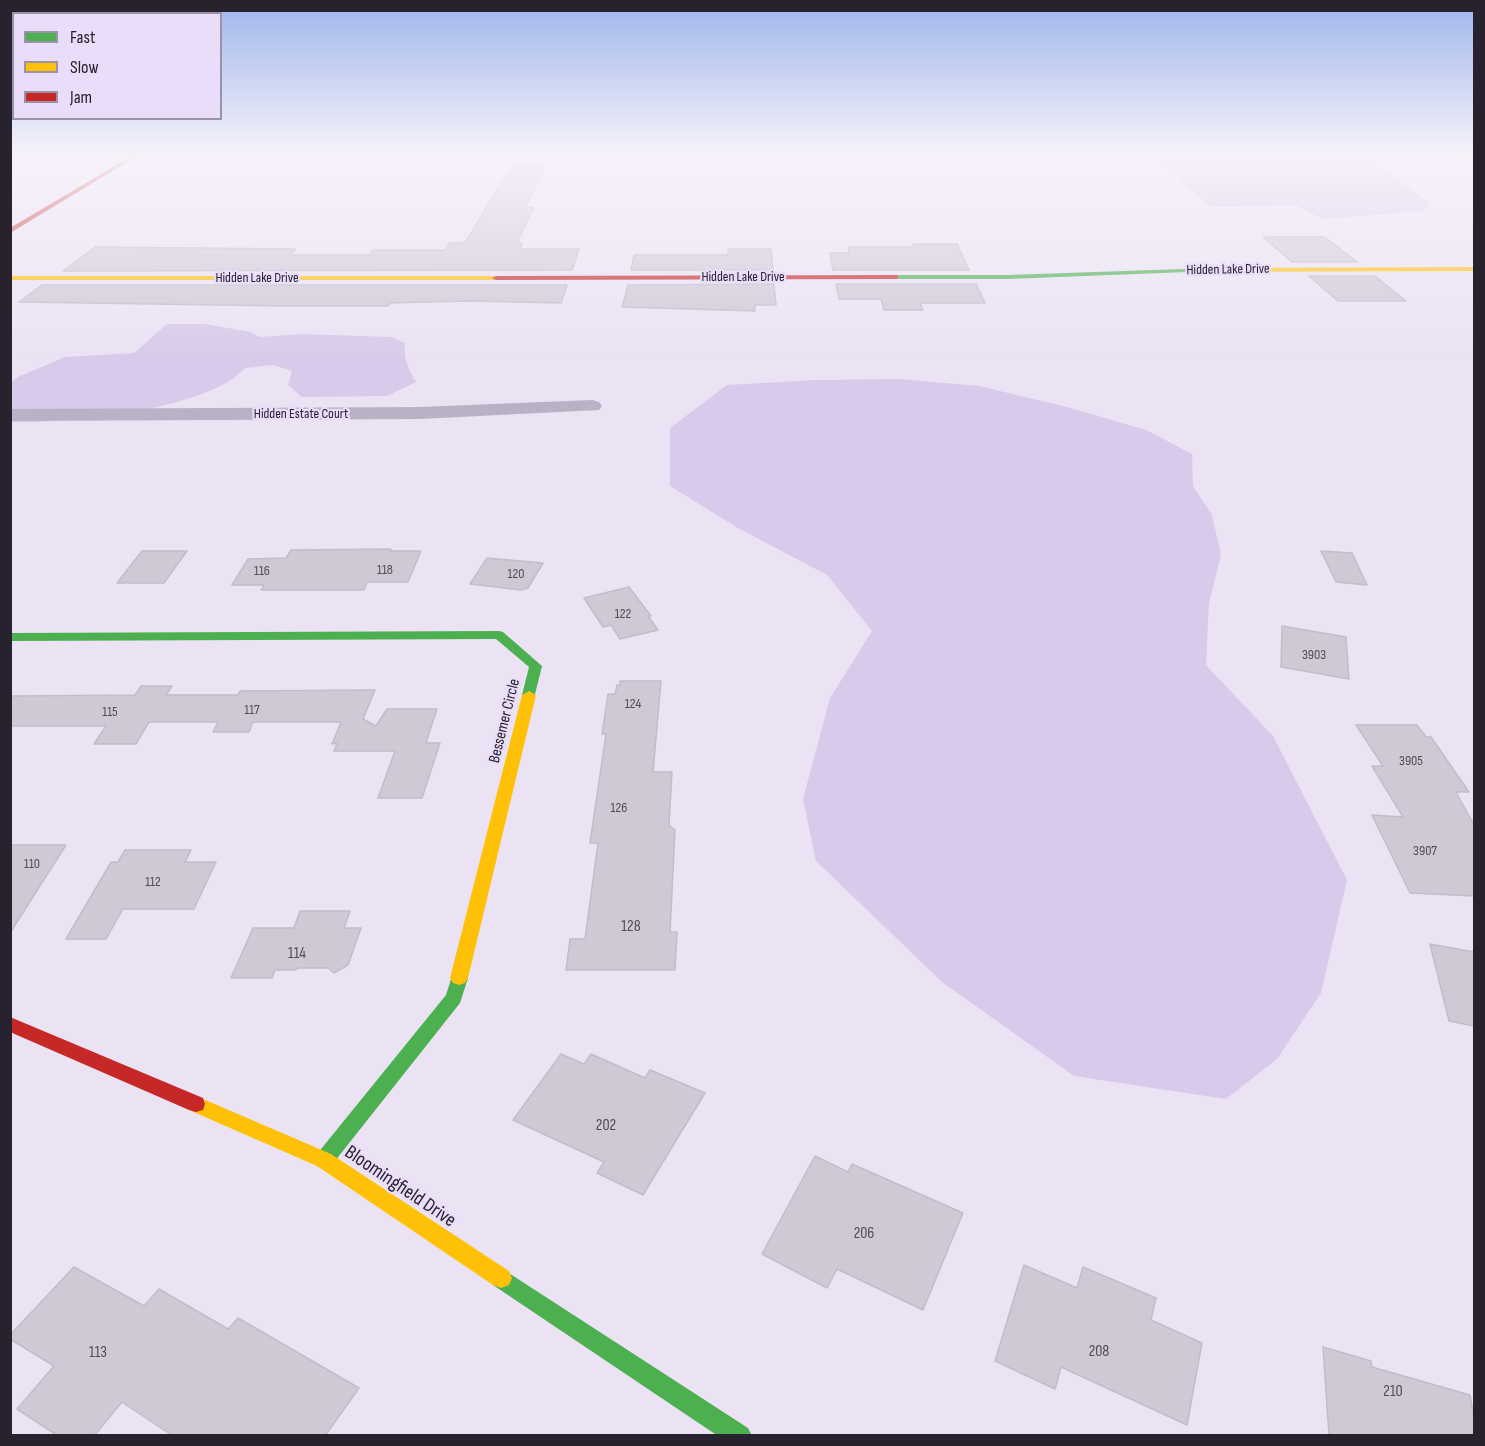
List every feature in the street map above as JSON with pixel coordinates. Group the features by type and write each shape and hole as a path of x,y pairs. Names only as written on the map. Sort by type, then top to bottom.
{"street":[{"path":"10,231 24,222"},
{"name":"Hidden Lake Drive","path":"10,278 1008,277 1246,269 1474,269"},
{"name":"Hidden Estate Court","path":"10,415 420,413 592,406"},
{"name":"Bessemer Circle","path":"10,637 499,635 536,666 454,998 324,1160"},
{"name":"Bloomingfield Drive","path":"10,1024 324,1160 740,1436"}],"shaded area":[{"path":"167,324 205,324 251,332 260,337 301,334 391,337 405,343 407,363 416,382 387,396 302,397 288,385 292,371 273,365 245,368 227,382 200,394 134,412 65,420 11,422 10,384 18,377 65,357 134,353"},
{"path":"900,379 979,386 1067,407 1146,430 1192,454 1193,486 1212,515 1221,555 1209,603 1206,665 1273,736 1347,880 1321,993 1277,1059 1226,1099 1074,1076 942,982 816,861 803,799 830,698 872,631 827,575 738,528 670,486 670,428 727,385 816,380"}],"building":[{"path":"477,222 527,222 517,243 522,243 520,249 579,249 572,270 63,271 95,247 296,249 290,255 370,255 373,250 445,250 449,243 465,243"},
{"path":"1263,237 1325,237 1357,262 1292,262"},
{"path":"912,244 957,244 969,270 833,270 830,253 849,253 848,247 913,247"},
{"path":"728,249 771,249 773,270 631,270 634,255 728,255"},
{"path":"1309,276 1375,276 1406,301 1338,301"},
{"path":"774,284 776,305 755,305 755,311 622,307 628,285"},
{"path":"836,284 976,284 985,303 920,303 923,310 884,310 881,299 839,299"},
{"path":"42,285 567,285 561,303 468,301 390,303 388,306 285,306 19,302"},
{"path":"391,549 390,551 421,551 408,582 367,582 364,590 261,590 264,585 232,585 248,559 286,558 291,550"},
{"path":"142,551 187,551 164,583 117,583"},
{"path":"1321,551 1352,553 1367,585 1336,582"},
{"path":"487,558 543,563 528,588 521,590 470,584"},
{"path":"629,587 651,616 648,616 658,630 620,639 611,625 603,627 584,598"},
{"path":"1282,626 1346,637 1349,679 1281,667"},
{"path":"620,681 661,681 653,772 672,772 669,825 675,830 670,932 677,932 675,970 566,970 570,939 585,939 598,843 590,843 606,734 602,734 608,694 615,694"},
{"path":"141,686 172,686 166,695 238,695 240,691 375,690 363,719 376,726 387,709 437,709 426,743 440,743 422,798 378,798 395,751 334,751 337,743 332,744 341,722 253,722 249,732 213,732 218,722 149,722 136,744 94,744 106,726 10,726 10,696 135,695"},
{"path":"1356,725 1417,725 1426,737 1431,737 1469,792 1456,792 1474,825 1474,896 1410,893 1372,815 1403,817 1372,766 1383,766"},
{"path":"10,845 66,845 10,933"},
{"path":"125,850 191,850 185,862 216,862 194,909 123,909 106,939 66,939 111,862 118,862"},
{"path":"300,911 350,911 344,928 361,928 348,965 334,973 328,968 299,968 275,970 272,978 231,978 253,928 294,928"},
{"path":"1430,944 1474,952 1474,1026 1449,1021"},
{"path":"561,1054 584,1064 591,1054 645,1078 650,1070 705,1093 643,1195 597,1173 604,1162 513,1120"},
{"path":"815,1156 848,1172 852,1164 963,1213 923,1310 837,1269 827,1288 762,1254"},
{"path":"1024,1265 1077,1288 1083,1267 1156,1298 1151,1320 1202,1343 1187,1425 1061,1367 1055,1389 995,1361"},
{"path":"74,1267 144,1306 159,1289 228,1329 238,1318 359,1388 325,1436 173,1436 122,1402 94,1436 58,1436 17,1409 54,1366 10,1339 10,1335"},
{"path":"1323,1347 1371,1361 1372,1367 1470,1395 1474,1436 1329,1436"}],"traffic: fast":[{"path":"895,277 1008,277 1211,270"},
{"path":"10,637 499,635 536,666 529,695"},
{"path":"324,1160 454,998 459,978"},
{"path":"501,1278 740,1436"}],"traffic: slow":[{"path":"1211,270 1474,269"},
{"path":"10,278 496,278"},
{"path":"459,978 529,695"},
{"path":"196,1104 324,1160 501,1278"}],"traffic: jam":[{"path":"10,231 24,222"},
{"path":"496,278 895,277"},
{"path":"10,1024 196,1104"}]}
